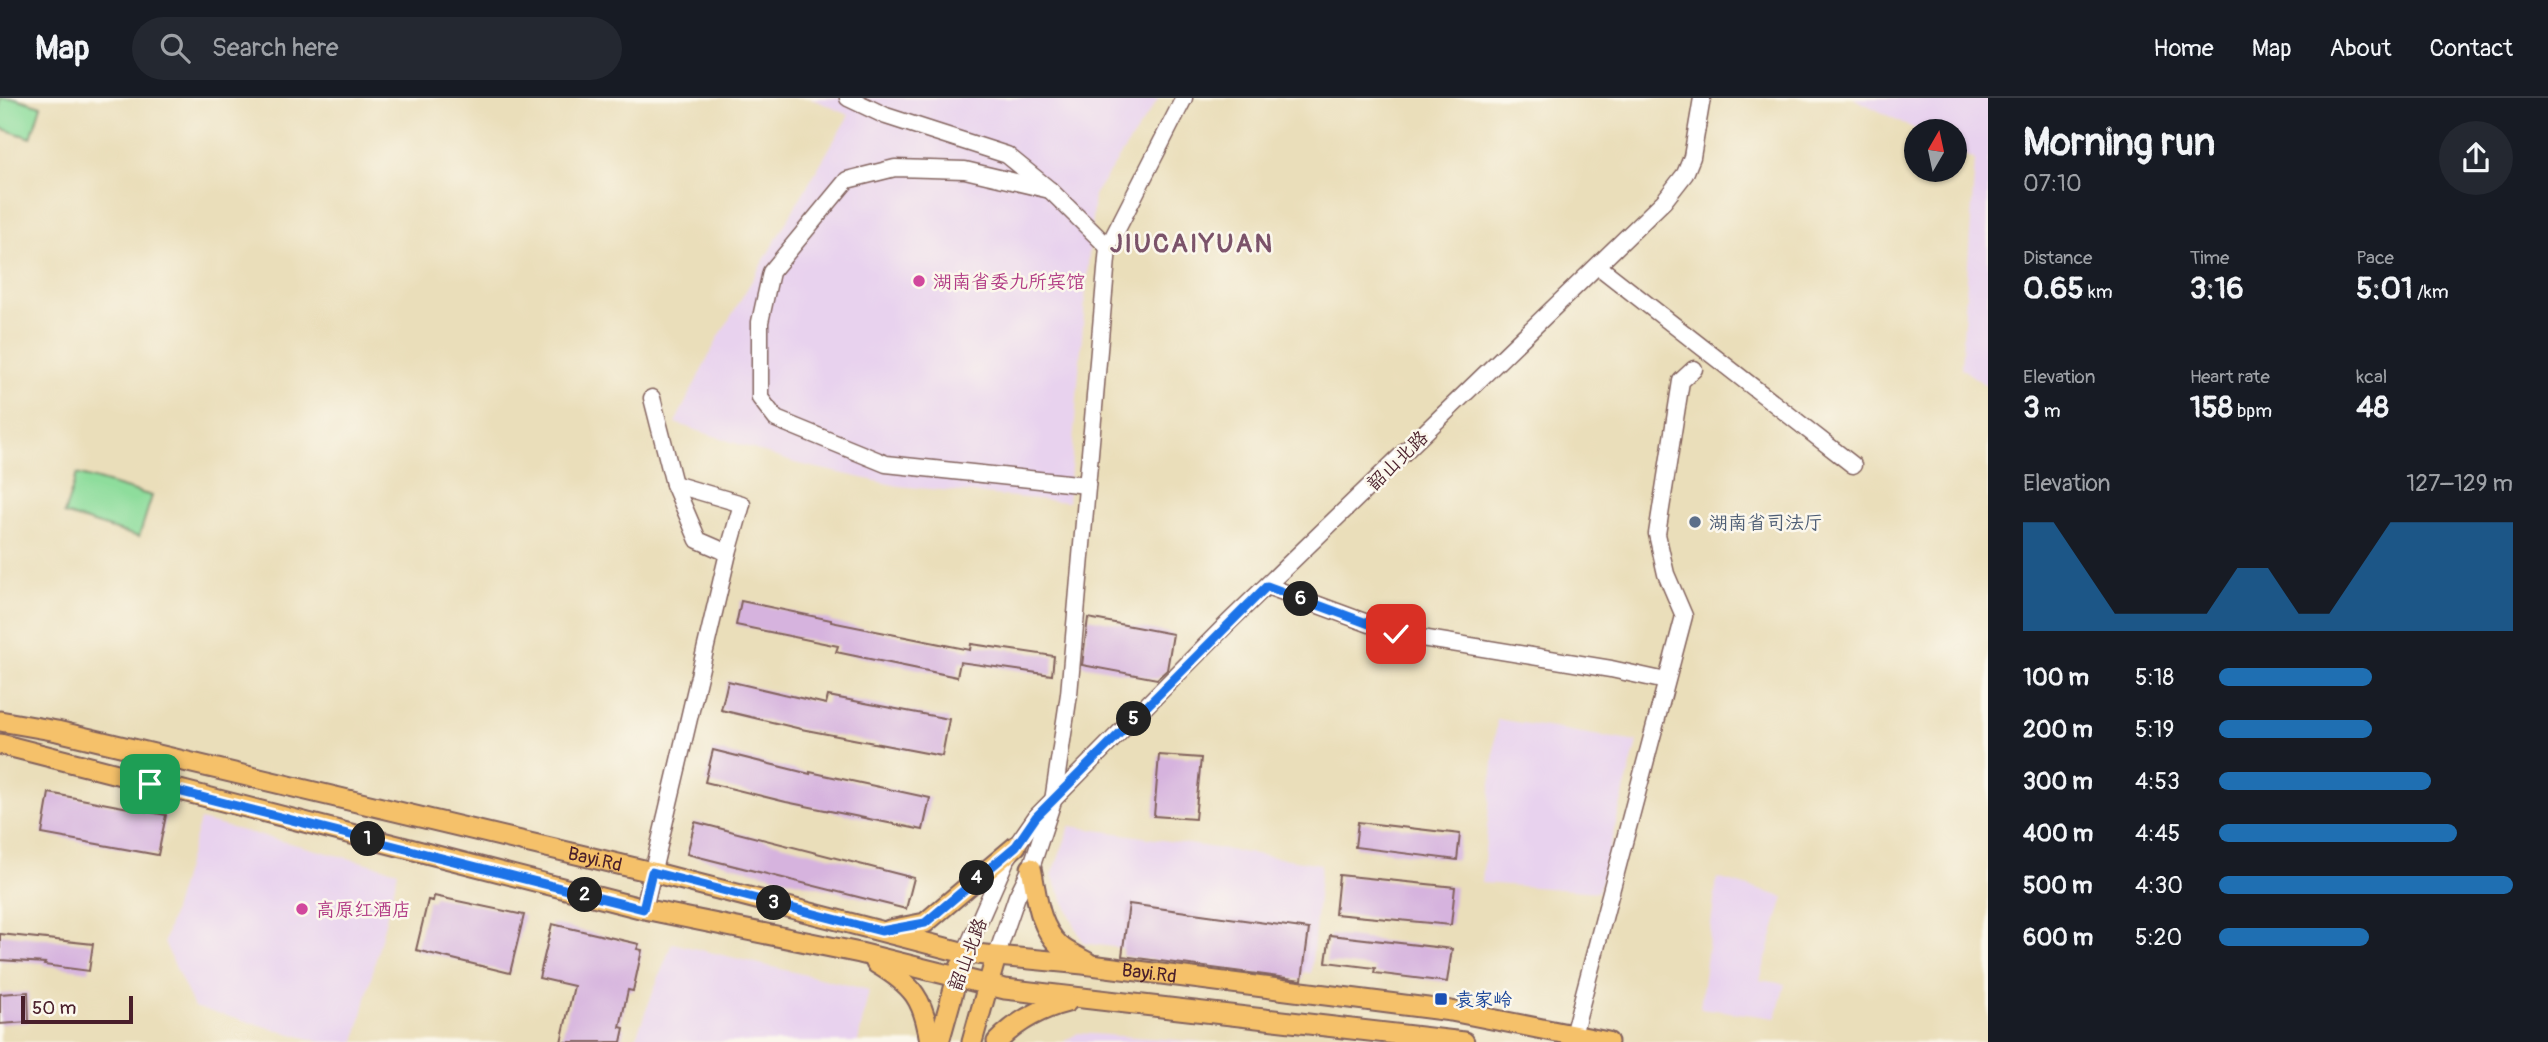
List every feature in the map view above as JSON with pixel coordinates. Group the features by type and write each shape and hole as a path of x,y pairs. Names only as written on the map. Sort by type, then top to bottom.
{"main road":[{"name":"Bayi.Rd","path":"0,721 57,732 652,872 965,953 1094,965 1451,1011 1608,1042"},
{"name":"Bayi.Rd","path":"0,744 643,909 860,953 989,985 1032,993 1464,1042"},
{"path":"881,931 925,923 1016,846"},
{"path":"1031,868 1042,919 1049,933 1060,947 1094,965"},
{"path":"860,953 905,982 915,992 922,1005 930,1042"},
{"name":"韶山北路","path":"939,1042 965,953"},
{"name":"韶山北路","path":"972,1042 996,957"},
{"path":"997,1042 1006,1032 1036,1011 1068,1001 1088,999"}],"street":[{"path":"848,98 886,116 1007,155 1050,190 1108,247"},
{"path":"1053,801 1069,694 1108,247 1184,98"},
{"name":"韶山北路","path":"965,953 1006,860 1036,817 1267,586 1664,201 1685,174 1692,157 1702,98"},
{"path":"1050,190 965,170 895,168 847,180 771,272 760,322 760,398 776,419 886,464 1087,485"},
{"path":"1598,266 1853,465"},
{"path":"1573,1035 1684,616 1666,573 1657,534 1681,381 1694,369"},
{"path":"652,398 674,484 698,540 728,553"},
{"path":"643,909 742,504 674,484"},
{"path":"1267,586 1396,634 1611,668 1666,681"},
{"name":"韶山北路","path":"996,957 1017,896 1031,868 1053,801"}],"shaded area":[{"name":"湖南省委九所宾馆","path":"810,98 1159,98 1094,195 1068,502 898,486 795,463 675,423 717,340 849,115"},
{"path":"1853,98 1988,98 1988,387 1961,368 1975,160 1967,156 1967,119 1904,119 1904,124"},
{"path":"1497,719 1637,742 1598,892 1482,883"},
{"path":"200,820 398,871 355,1042 321,1042 194,1007 164,942"},
{"path":"1070,826 1321,864 1311,973 1083,943 1052,876"},
{"path":"1717,878 1784,897 1760,980 1785,984 1776,1018 1700,1008"},
{"path":"672,943 869,990 858,1042 634,1042"},
{"path":"1078,1033 1206,1042 1063,1042"}],"green space":[{"path":"0,98 15,98 41,106 31,138 0,128"},
{"path":"77,474 152,496 139,537 64,514"}],"building":[{"path":"741,601 970,650 971,644 1054,656 1052,675 960,662 957,677 836,652 838,646 736,625"},
{"path":"1088,618 1173,634 1167,670 1157,679 1082,665"},
{"path":"728,681 826,704 828,696 949,719 942,756 801,729 721,710"},
{"path":"713,750 810,774 930,798 923,830 786,802 705,782"},
{"path":"1159,755 1201,758 1195,819 1154,816"},
{"path":"49,793 166,815 158,855 42,834"},
{"path":"695,822 914,878 906,909 687,854"},
{"path":"1358,822 1460,834 1457,860 1355,847"},
{"path":"1339,875 1455,887 1451,925 1335,914"},
{"path":"434,896 524,915 510,973 416,950 428,900 433,901"},
{"path":"1129,904 1309,929 1302,980 1122,956"},
{"path":"552,924 639,944 637,949 642,950 633,991 628,990 620,1027 624,1028 621,1042 561,1042 574,986 539,978"},
{"path":"0,934 93,944 89,971 44,965 45,963 0,960"},
{"path":"1330,935 1452,949 1447,982 1374,973 1375,968 1326,962"},
{"path":"28,992 29,1022 0,1024 0,994"}],"place":[{"name":"湖南省委九所宾馆","path":"919,281"},
{"name":"湖南省司法厅","path":"1695,522"},
{"name":"高原红酒店","path":"302,909"},
{"name":"袁家岭","path":"1441,999"}],"district":[{"name":"JIUCAIYUAN","path":"1192,243"}],"route":[{"path":"150,784 643,909 652,872 881,931 925,923 1016,846 1036,817 1267,586 1396,634"}]}
